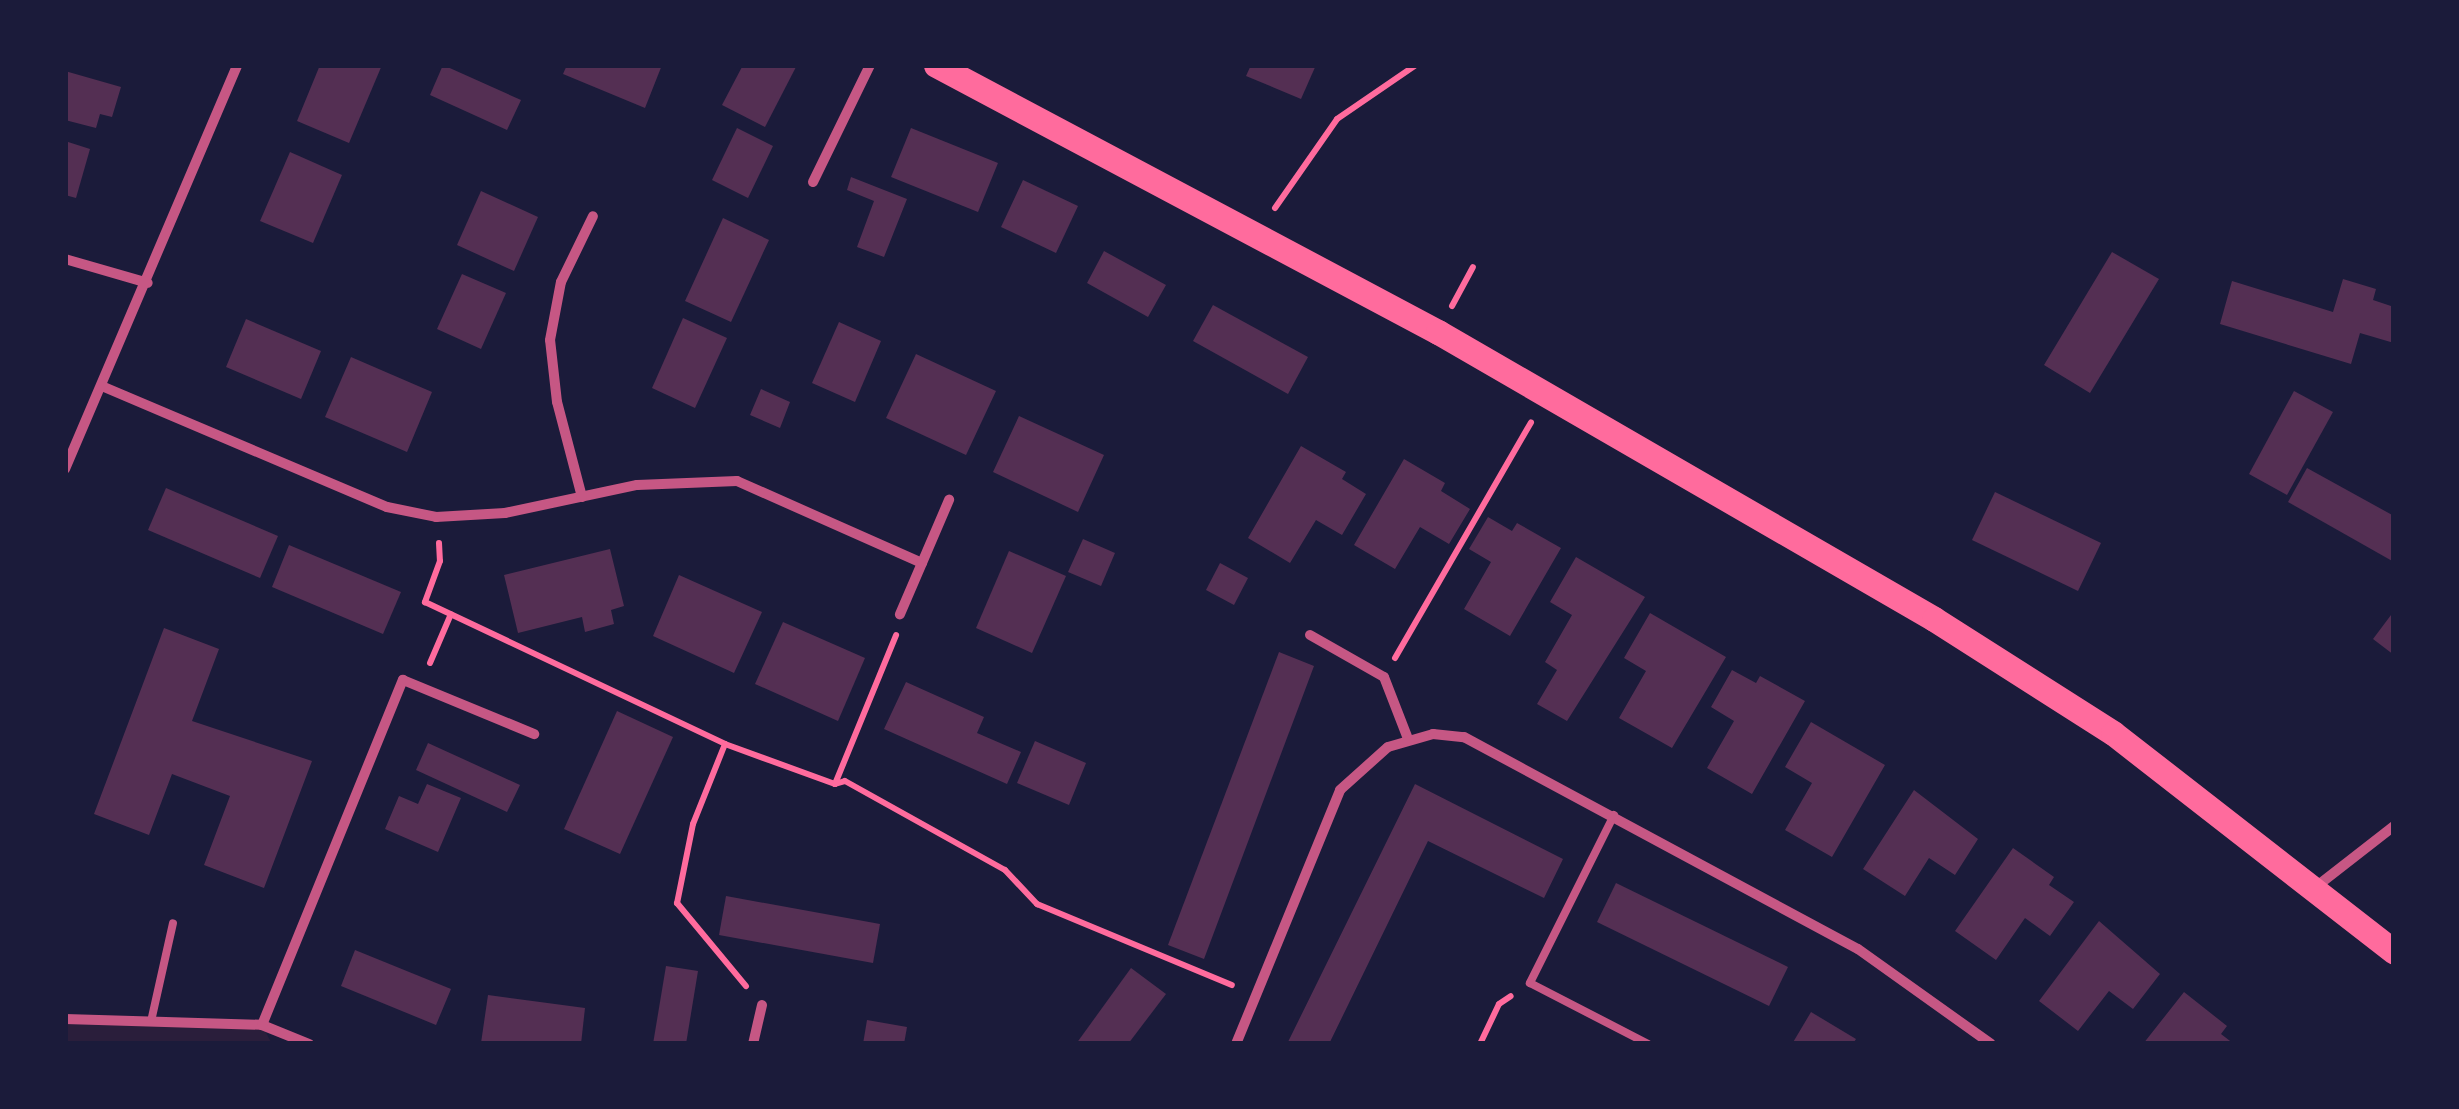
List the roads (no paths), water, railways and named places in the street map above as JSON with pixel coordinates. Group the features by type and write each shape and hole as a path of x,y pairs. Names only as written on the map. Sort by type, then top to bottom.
{"main road":[{"path":"936,65 1258,234 1547,395 1934,619 2113,732 2318,886 2394,952"}],"street":[{"path":"65,469 104,387 238,65"},
{"path":"813,182 870,65"},
{"path":"582,497 557,402 550,340 561,282 592,216"},
{"path":"65,259 148,283"},
{"path":"104,387 388,507 436,517 506,513 695,479 738,481 922,563"},
{"path":"900,614 949,500"},
{"path":"1310,635 1384,676 1408,738"},
{"path":"262,1026 403,680 534,734"},
{"path":"1236,1044 1340,790 1370,758 1408,738 1464,737 1614,814 1858,949 1991,1044"},
{"path":"2318,886 2394,826"},
{"path":"753,1044 762,1005"},
{"path":"65,1019 152,1017 262,1026 309,1044"}],"lane":[{"path":"1614,814 1530,983 1648,1044"},
{"path":"152,1017 174,923"}]}
